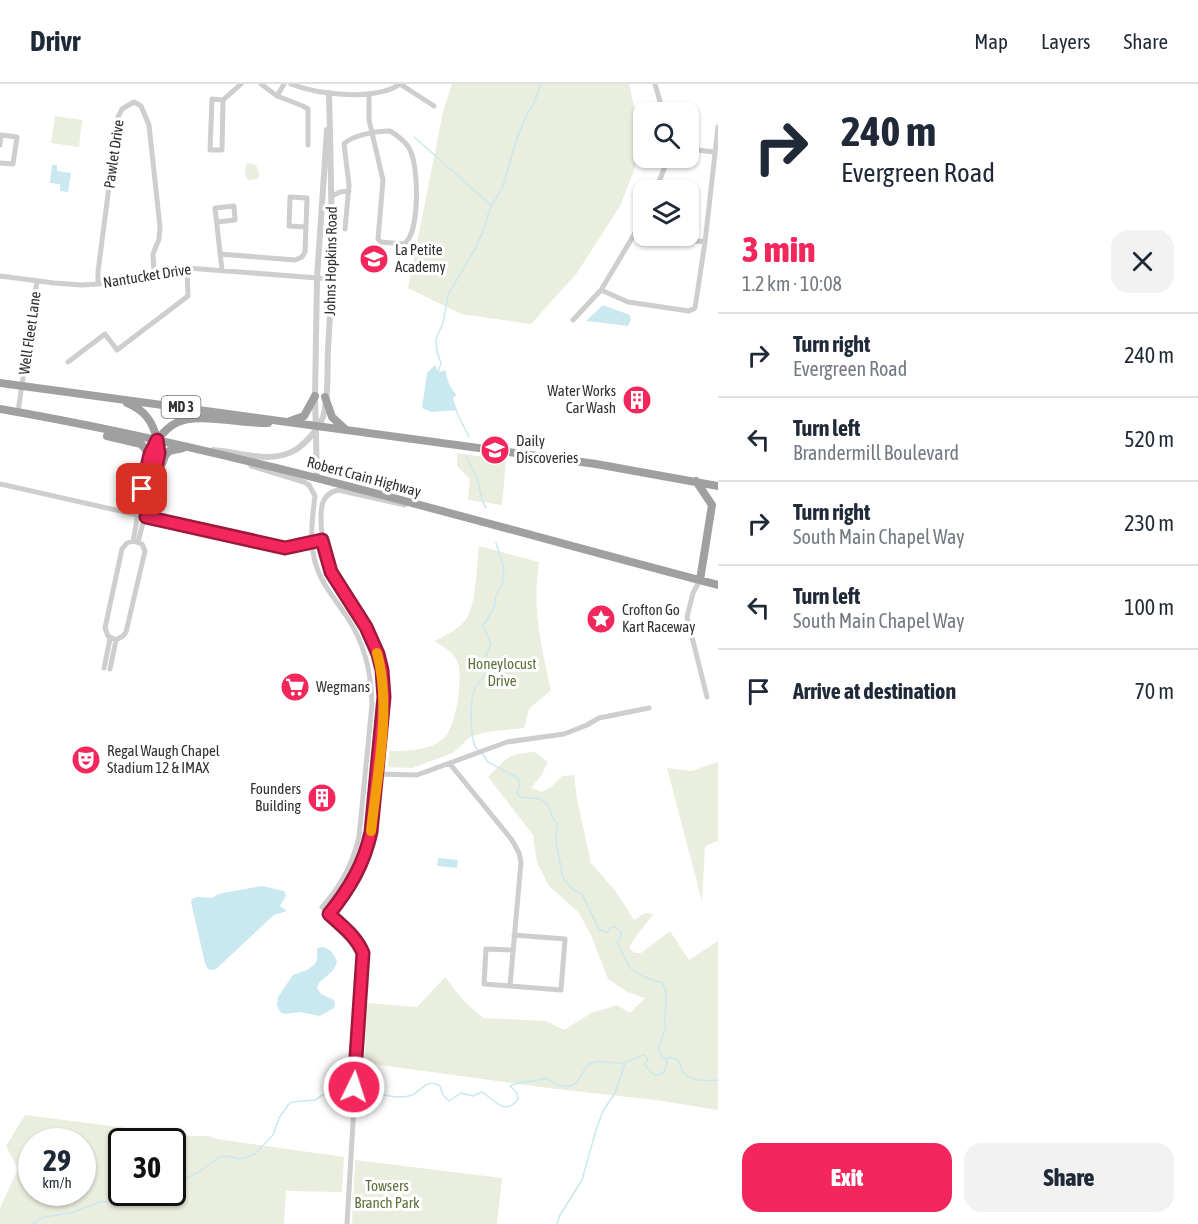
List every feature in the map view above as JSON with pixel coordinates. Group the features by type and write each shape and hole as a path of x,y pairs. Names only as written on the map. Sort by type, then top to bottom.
{"highway":[{"name":"MD 3","path":"0,383 596,464 718,486"},
{"path":"157,440 174,424 195,417 250,424 288,422 304,416 315,396"},
{"path":"325,397 332,417 345,429"},
{"path":"115,398 137,407 147,416 154,427 157,440"},
{"name":"Robert Crain Highway","path":"0,409 216,453 718,585"},
{"path":"46,418 88,432 141,444 150,454"},
{"path":"151,493 169,451 176,448 192,448"},
{"path":"696,481 715,502 700,580"}],"street":[{"path":"223,100 222,150 210,150 212,99 223,100 241,84"},
{"path":"261,84 277,96 308,109 308,145"},
{"path":"277,96 284,84"},
{"path":"291,84 329,93 369,94 388,91 400,84 434,106"},
{"name":"Johns Hopkins Road","path":"317,478 315,396 317,278 330,84"},
{"path":"655,84 660,102"},
{"name":"Johns Hopkins Road","path":"192,448 265,458 284,455 297,449 309,439 322,418 331,279 332,196 329,93"},
{"path":"345,229 349,191 344,144 351,139 373,134 390,131 408,146 411,153 417,184 411,236 404,244 381,242 378,239 383,180 373,134 369,114 369,94"},
{"name":"Pawlet Drive","path":"98,284 118,117 119,112 125,106 134,102 141,106 149,125 160,227 153,258 154,273"},
{"path":"601,290 628,302 689,311 696,306 718,127"},
{"path":"0,145 1,135 16,137 13,165 0,163"},
{"path":"699,150 714,152"},
{"path":"332,196 349,191"},
{"path":"220,254 298,259 304,252 306,227 307,198 290,197 289,226 306,227"},
{"path":"217,222 235,220 234,206 215,208 222,270"},
{"path":"573,320 601,290 633,236"},
{"path":"699,241 705,242"},
{"path":"68,362 105,334 117,350 188,296 187,268"},
{"name":"Nantucket Drive","path":"0,276 69,284 98,284 187,268 331,279"},
{"name":"Well Fleet Lane","path":"18,412 37,280"},
{"path":"136,542 137,515 150,454 157,440"},
{"path":"136,542 146,517 151,493 159,453 157,440"},
{"path":"216,453 304,482 309,485 315,496"},
{"path":"317,478 312,542 315,564 325,585 346,615 363,647 371,682 372,704 359,837 354,858 346,875 322,907 352,935 363,953 347,1224"},
{"path":"0,484 285,548 322,540"},
{"path":"329,914 358,874 366,852 371,832 378,774 384,697 378,654 366,627 331,572 322,540 322,502 331,492 338,490 376,500 433,510"},
{"path":"136,542 142,544 145,551 126,632 123,636 113,639 106,633 105,628 123,549 127,543 136,542"},
{"path":"700,580 693,593 687,617 706,697"},
{"path":"107,669 113,639"},
{"path":"378,774 417,775 450,765 507,742 564,734 599,718 649,708"},
{"path":"450,765 512,840 519,853 521,862 510,986"},
{"path":"513,950 486,949 484,984 561,990 565,939 514,935"}],"green space":[{"path":"452,84 629,84 633,102 633,168 635,168 620,206 577,273 531,324 461,314 408,288 443,112"},
{"path":"55,116 82,120 79,147 51,143"},
{"path":"250,163 256,165 259,173 258,179 248,180 245,175 246,165"},
{"path":"457,453 506,460 502,505 468,500 470,479 457,466"},
{"name":"Honeylocust Drive","path":"479,546 539,562 537,611 551,690 529,709 524,728 486,732 470,737 453,753 412,768 388,767 389,751 431,746 443,739 452,725 459,691 458,663 451,653 434,641 458,628 468,616 474,592"},
{"path":"535,752 548,762 531,788 542,792 562,776 574,775 591,863 616,892 634,920 645,913 654,914 629,948 635,953 641,953 670,931 689,960 718,941 718,1110 365,1063 366,1003 417,1007 445,977 463,1000 483,1018 546,1021 564,1030 591,1013 617,1005 630,1013 645,998 627,992 608,979 592,937 579,913 549,886 537,863 533,835 488,777 508,758"},
{"path":"718,762 718,841 705,846 702,902 667,768 691,771"},
{"path":"25,1115 127,1128 108,1128 108,1206 186,1206 186,1135 209,1136 344,1157 342,1192 286,1191 284,1224 0,1224 0,1208 18,1169 6,1146"},
{"name":"Towsers Branch Park","path":"355,1160 502,1178 497,1224 352,1224"}],"water":[{"path":"52,165 57,165 57,171 71,173 68,192 60,191 60,184 50,183"},
{"path":"603,305 630,315 631,320 628,326 586,321"},
{"path":"435,365 440,372 445,370 449,384 456,395 453,399 457,410 431,412 422,408 427,373"},
{"path":"438,858 458,860 457,868 437,866"},
{"path":"262,886 284,891 286,896 280,906 287,911 274,915 216,969 208,969 192,899 212,898 218,894"},
{"path":"320,947 331,952 337,962 317,988 321,994 334,1000 334,1008 320,1016 300,1012 285,1014 280,1012 277,1005 278,997 293,975 315,964 317,949"}],"waterway":[{"path":"438,373 441,363 436,339 443,323 448,295 485,227 489,211 503,186 518,135 541,84"},
{"path":"414,137 492,206"},
{"path":"455,409 469,437"},
{"path":"467,455 486,508"},
{"path":"478,750 473,739 472,704 475,688 487,671 485,659 491,643 483,626 494,608 496,595 502,584 504,568 496,543"},
{"path":"482,753 488,762 518,778 520,786 517,793 520,797 541,799 549,806 553,819 557,823 556,842 563,878 572,889 582,894 599,929 607,933 611,927 615,927 621,932 617,942 629,967 644,977 663,983 666,996 666,1026 659,1050 662,1057 667,1059"},
{"path":"360,1089 393,1097 406,1097 431,1083 440,1086 443,1095 449,1101 461,1093 473,1096 482,1092 504,1107 513,1104 518,1099 517,1093 510,1086 514,1084 545,1078 560,1085 569,1086 578,1081 589,1064 600,1061 622,1063 644,1055 648,1059 645,1064 652,1073 659,1075 662,1073 670,1057 678,1060 683,1072 692,1078 705,1081 718,1080"},
{"path":"557,1224 560,1215 582,1180 596,1130 603,1111 615,1093 625,1063"},
{"path":"186,1178 218,1158 226,1156 239,1159 254,1155 273,1135 279,1118 292,1102 315,1100 334,1088 349,1089"},
{"path":"33,1224 44,1217 71,1213 108,1201"}],"slow traffic":[{"path":"371,831 384,697 382,670 377,653"}],"place":[{"name":"La Petite Academy","path":"374,259"},
{"name":"Water Works Car Wash","path":"637,400"},
{"name":"Daily Discoveries","path":"495,450"},
{"name":"Crofton Go Kart Raceway","path":"601,619"},
{"name":"Wegmans","path":"295,687"},
{"name":"Regal Waugh Chapel Stadium 12 & IMAX","path":"86,760"},
{"name":"Founders Building","path":"322,798"}],"route":[{"path":"142,489 150,454 157,440 159,453 146,517 285,548 322,540 331,572 358,613 378,654 384,697 371,832 358,874 329,914 352,935 363,953 354,1087"}]}
